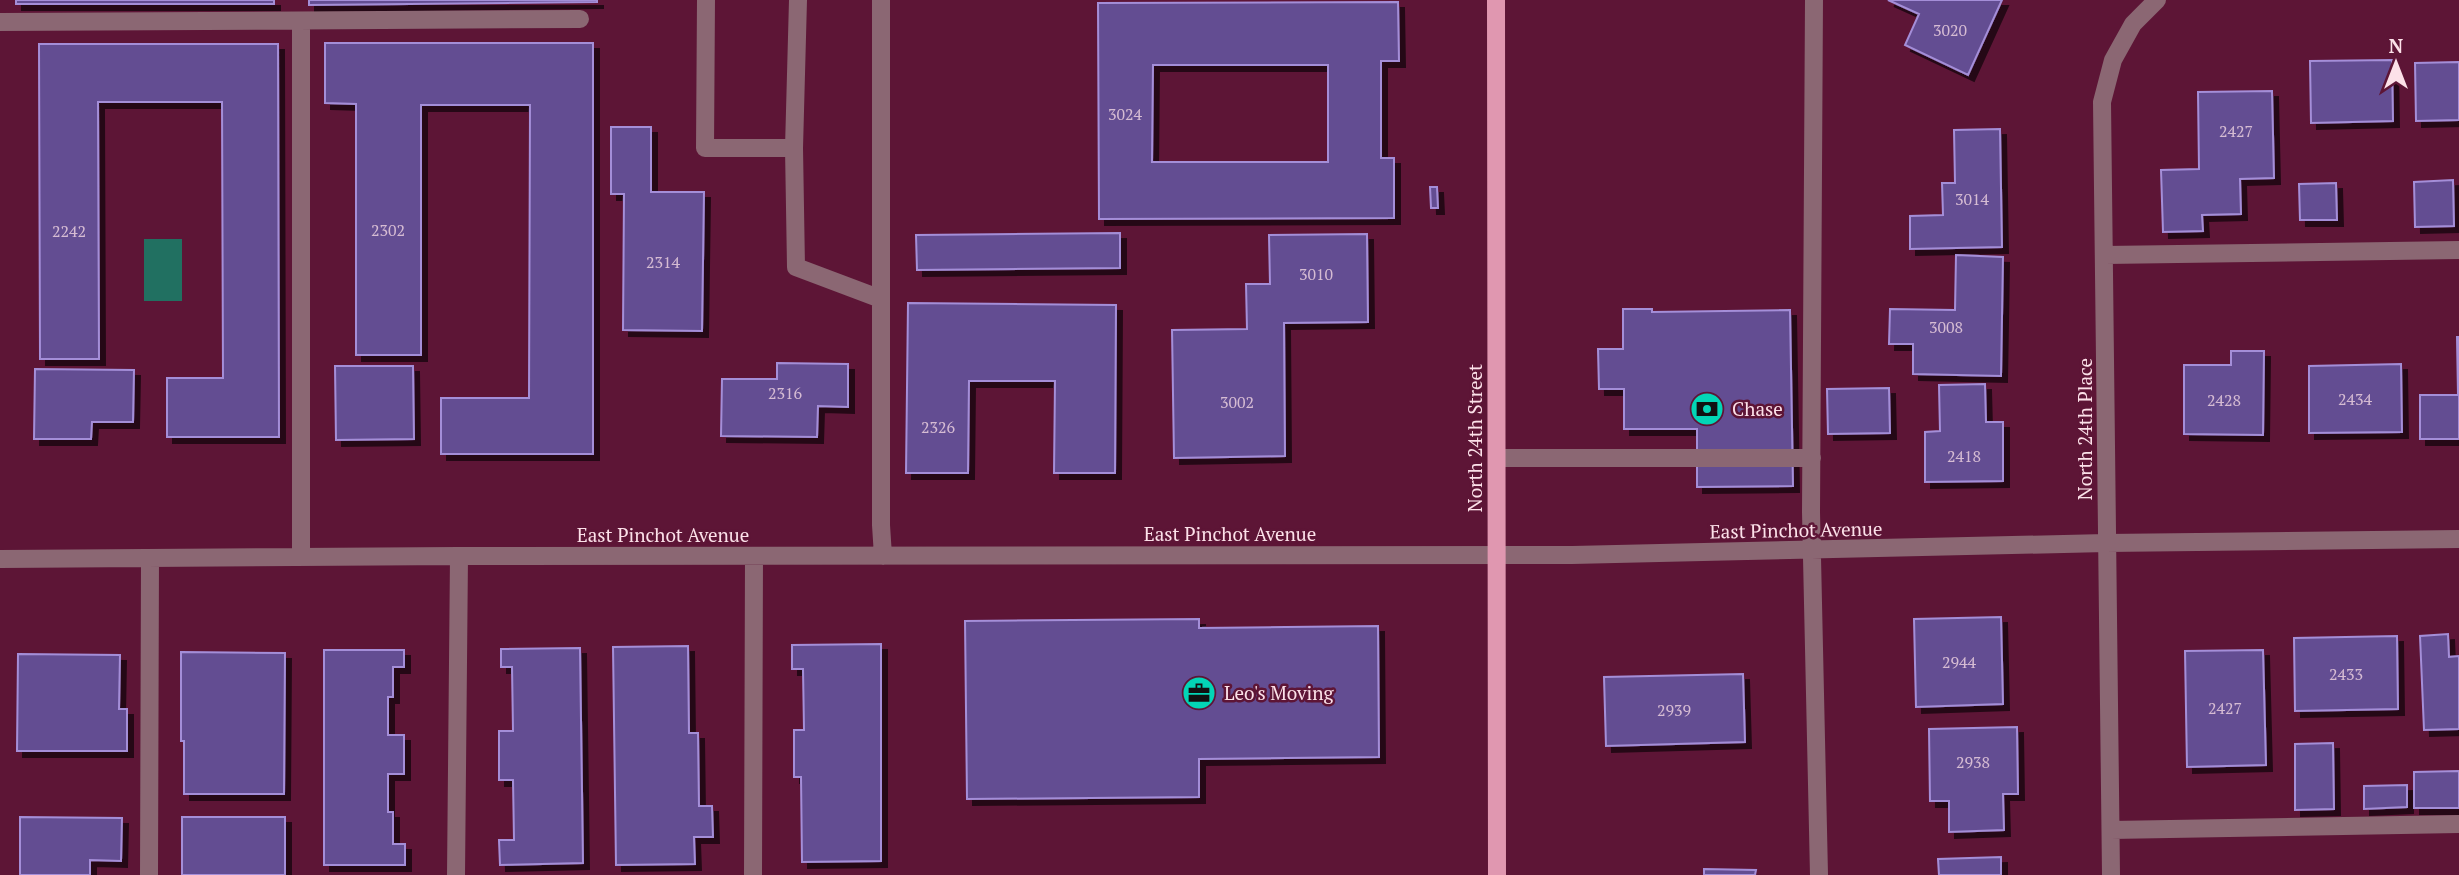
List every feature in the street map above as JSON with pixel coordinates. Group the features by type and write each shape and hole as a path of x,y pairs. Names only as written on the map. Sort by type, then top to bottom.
{"main road":[{"name":"North 24th Street","path":"1496,0 1497,875"}],"street":[{"path":"706,0 705,148 794,148"},
{"path":"797,0 794,148 796,267 881,299"},
{"path":"881,0 883,556"},
{"path":"1814,0 1812,551 1819,875"},
{"name":"North 24th Place","path":"2111,875 2102,102 2113,60 2133,24 2157,0"},
{"path":"0,22 580,19"},
{"path":"301,21 301,557"},
{"path":"2105,255 2459,250"},
{"path":"1497,458 1812,458"},
{"name":"East Pinchot Avenue","path":"0,559 1496,555 2459,539"},
{"path":"456,875 459,556"},
{"path":"753,875 754,556"},
{"path":"149,875 150,558"},
{"path":"2111,830 2459,824"}],"shaded area":[{"path":"144,239 182,239 182,301 144,301"}],"building":[{"path":"16,0 274,0 274,4 16,4"},
{"path":"309,0 597,0 597,2 309,5"},
{"path":"1888,0 2002,0 1968,75 1905,45 1919,14"},
{"path":"1398,2 1399,61 1381,61 1381,158 1394,158 1394,218 1099,219 1098,3","holes":["1153,65 1328,65 1328,162 1152,162"]},
{"path":"325,43 593,43 593,454 441,454 441,398 529,398 530,105 421,105 421,355 356,355 356,104 325,103"},
{"path":"39,44 278,44 279,437 167,437 167,378 223,378 222,102 98,102 99,359 40,359"},
{"path":"2392,60 2393,121 2311,123 2310,61"},
{"path":"2459,62 2459,120 2416,121 2415,63"},
{"path":"2272,91 2274,178 2240,179 2241,214 2202,215 2203,231 2163,232 2161,170 2199,169 2198,92"},
{"path":"611,127 651,127 651,192 704,192 702,331 623,330 624,194 611,194"},
{"path":"2000,129 2002,247 1910,249 1910,216 1943,215 1942,183 1955,183 1954,130"},
{"path":"2453,180 2454,226 2415,227 2414,182"},
{"path":"2336,183 2337,220 2300,220 2299,184"},
{"path":"1430,187 1437,187 1438,208 1431,208"},
{"path":"1120,233 1120,268 917,270 916,235"},
{"path":"1367,234 1368,322 1284,323 1285,456 1174,458 1172,330 1247,329 1246,284 1270,284 1269,235"},
{"path":"1956,255 2003,257 2001,376 1913,374 1913,344 1889,344 1890,309 1955,310"},
{"path":"908,303 1116,305 1115,473 1054,473 1055,381 969,381 968,473 906,473"},
{"name":"Chase","path":"1623,309 1652,309 1652,312 1790,310 1793,486 1697,487 1697,429 1624,429 1624,389 1599,389 1598,349 1623,349"},
{"path":"2457,337 2459,439 2420,439 2420,395 2458,395"},
{"path":"2231,351 2264,351 2263,435 2184,434 2184,365 2231,365"},
{"path":"777,363 848,364 848,407 818,406 817,437 721,436 722,379 777,379"},
{"path":"2401,364 2402,432 2309,433 2309,366"},
{"path":"335,366 413,366 414,439 336,440"},
{"path":"35,369 134,370 133,422 92,422 91,439 34,439"},
{"path":"1985,384 1986,422 2003,422 2003,481 1925,482 1925,432 1940,431 1939,385"},
{"path":"1889,388 1890,433 1828,434 1827,389"},
{"path":"2001,617 2003,704 1916,707 1914,619"},
{"path":"1199,619 1199,628 1378,626 1379,757 1199,759 1199,797 967,799 965,621"},
{"path":"2448,634 2449,657 2459,656 2459,729 2424,730 2420,636"},
{"path":"2397,636 2398,709 2295,711 2294,638"},
{"path":"881,644 881,861 802,862 801,777 794,777 794,730 804,730 803,669 792,669 792,645"},
{"path":"688,646 689,733 698,733 699,806 712,806 713,837 694,837 695,864 616,865 613,647"},
{"path":"580,648 583,863 500,865 499,840 514,840 513,780 499,780 499,731 513,731 512,667 501,667 501,649"},
{"path":"324,650 404,650 404,667 393,667 393,697 388,697 388,735 404,735 404,774 388,774 388,812 393,812 393,844 405,844 405,865 324,865"},
{"path":"2263,650 2266,765 2187,767 2185,651"},
{"path":"181,652 285,653 284,794 184,794"},
{"path":"18,654 120,655 119,709 127,709 127,751 17,751"},
{"path":"1743,674 1745,742 1606,746 1604,677"},
{"path":"2017,727 2018,794 2003,794 2004,830 1949,832 1949,801 1930,801 1929,729"},
{"path":"2333,743 2334,809 2295,810 2295,744"},
{"path":"2459,771 2459,808 2414,808 2414,772"},
{"path":"2407,785 2407,807 2364,809 2364,786"},
{"path":"20,817 122,818 121,861 90,860 90,875 20,875"},
{"path":"182,817 285,817 285,875 182,875"},
{"path":"2001,857 2001,875 1939,875 1938,859"},
{"path":"1704,869 1756,870 1755,875 1704,875"}],"place":[{"name":"Chase","path":"1707,409"},
{"name":"Leo's Moving","path":"1199,693"}]}
